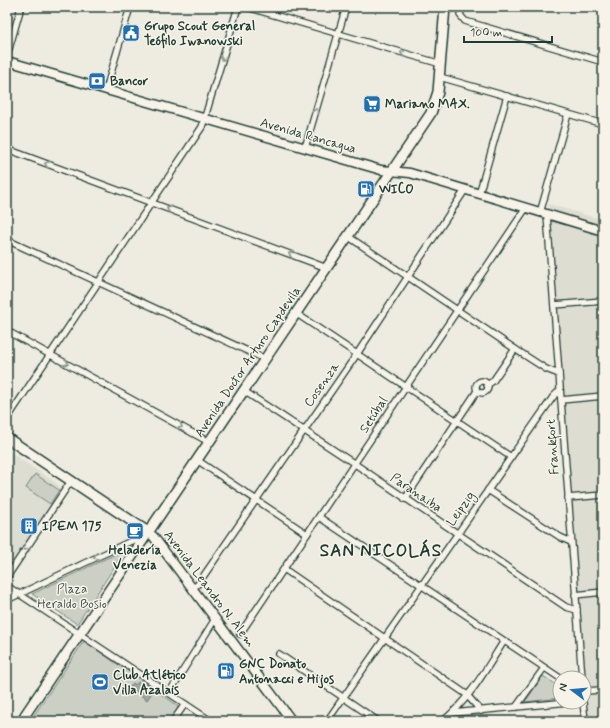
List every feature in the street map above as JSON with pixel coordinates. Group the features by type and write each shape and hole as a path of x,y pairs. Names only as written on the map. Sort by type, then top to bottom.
{"main road":[{"name":"Avenida Doctor Arturo Capdevila","path":"15,721 24,718 265,358 297,314 392,172 434,106 440,77 445,7"},
{"name":"Avenida Rancagua","path":"7,61 305,148 392,172 410,173 544,214 603,229"},
{"name":"Avenida Leandro N. Alem","path":"7,438 71,481 146,535 153,536 292,721"}],"street":[{"path":"7,56 21,7"},
{"path":"106,90 130,7"},
{"path":"7,419 202,127 238,7"},
{"path":"247,7 441,64"},
{"path":"305,148 346,7"},
{"path":"462,7 461,18 465,21 603,62"},
{"path":"440,77 603,124"},
{"path":"479,194 507,96"},
{"path":"544,214 568,114"},
{"path":"7,149 327,268"},
{"name":"Cosenza","path":"192,589 198,584 357,354 465,190"},
{"name":"Setúbal","path":"240,634 526,208"},
{"name":"Frankfort","path":"544,214 554,305 581,670"},
{"path":"348,237 515,349 546,369 559,374"},
{"path":"7,240 265,358"},
{"path":"554,305 603,301"},
{"path":"297,314 511,457"},
{"path":"7,331 209,442"},
{"path":"477,391 481,393 485,392 488,385 493,381 515,349"},
{"path":"405,499 477,391 476,386 478,382 483,381 488,385"},
{"name":"Leipzig","path":"327,721 553,397 560,390"},
{"name":"Paranaiba","path":"244,391 355,464 566,607 577,610"},
{"path":"561,400 603,396"},
{"path":"197,460 307,534"},
{"path":"7,577 71,481"},
{"path":"488,490 560,537 571,542"},
{"path":"568,498 603,495"},
{"path":"319,517 552,673"},
{"path":"7,600 146,535"},
{"path":"284,569 468,695 481,711"},
{"path":"7,586 211,721"},
{"path":"575,595 603,592"},
{"path":"169,693 216,619"},
{"path":"443,721 453,713 468,695 504,641"},
{"path":"279,654 378,721"},
{"path":"516,707 544,668"},
{"path":"592,691 603,690"},
{"path":"173,721 185,704"},
{"path":"453,713 552,704"},
{"path":"584,710 585,721"}],"shaded area":[{"path":"548,204 603,220 603,721 586,721 585,710 592,710 592,670 582,670"},
{"path":"7,450 59,485 60,491 7,571"},
{"path":"138,682 153,691 147,700 130,687 133,683 136,685"}],"green space":[{"path":"35,474 59,490 50,504 26,488"},
{"name":"Plaza Heraldo Bosio","path":"126,549 77,624 32,594"},
{"name":"Club Atlético Villa Azalais","path":"84,641 177,705 178,709 170,721 30,721"},
{"path":"543,676 552,682 552,699 525,702"}],"place":[{"name":"Grupo Scout General Teófilo Iwanowski","path":"131,33"},
{"name":"Bancor","path":"97,81"},
{"name":"Mariano MAX.","path":"372,104"},
{"name":"WICO","path":"366,189"},
{"name":"IPEM 175","path":"29,526"},
{"name":"Heladería Venezia","path":"135,531"},
{"name":"GNC Donato Antonacci e Hijos","path":"226,671"},
{"name":"Club Atlético Villa Azalais","path":"100,682"}],"district":[{"name":"SAN NICOLÁS","path":"381,551"}]}
